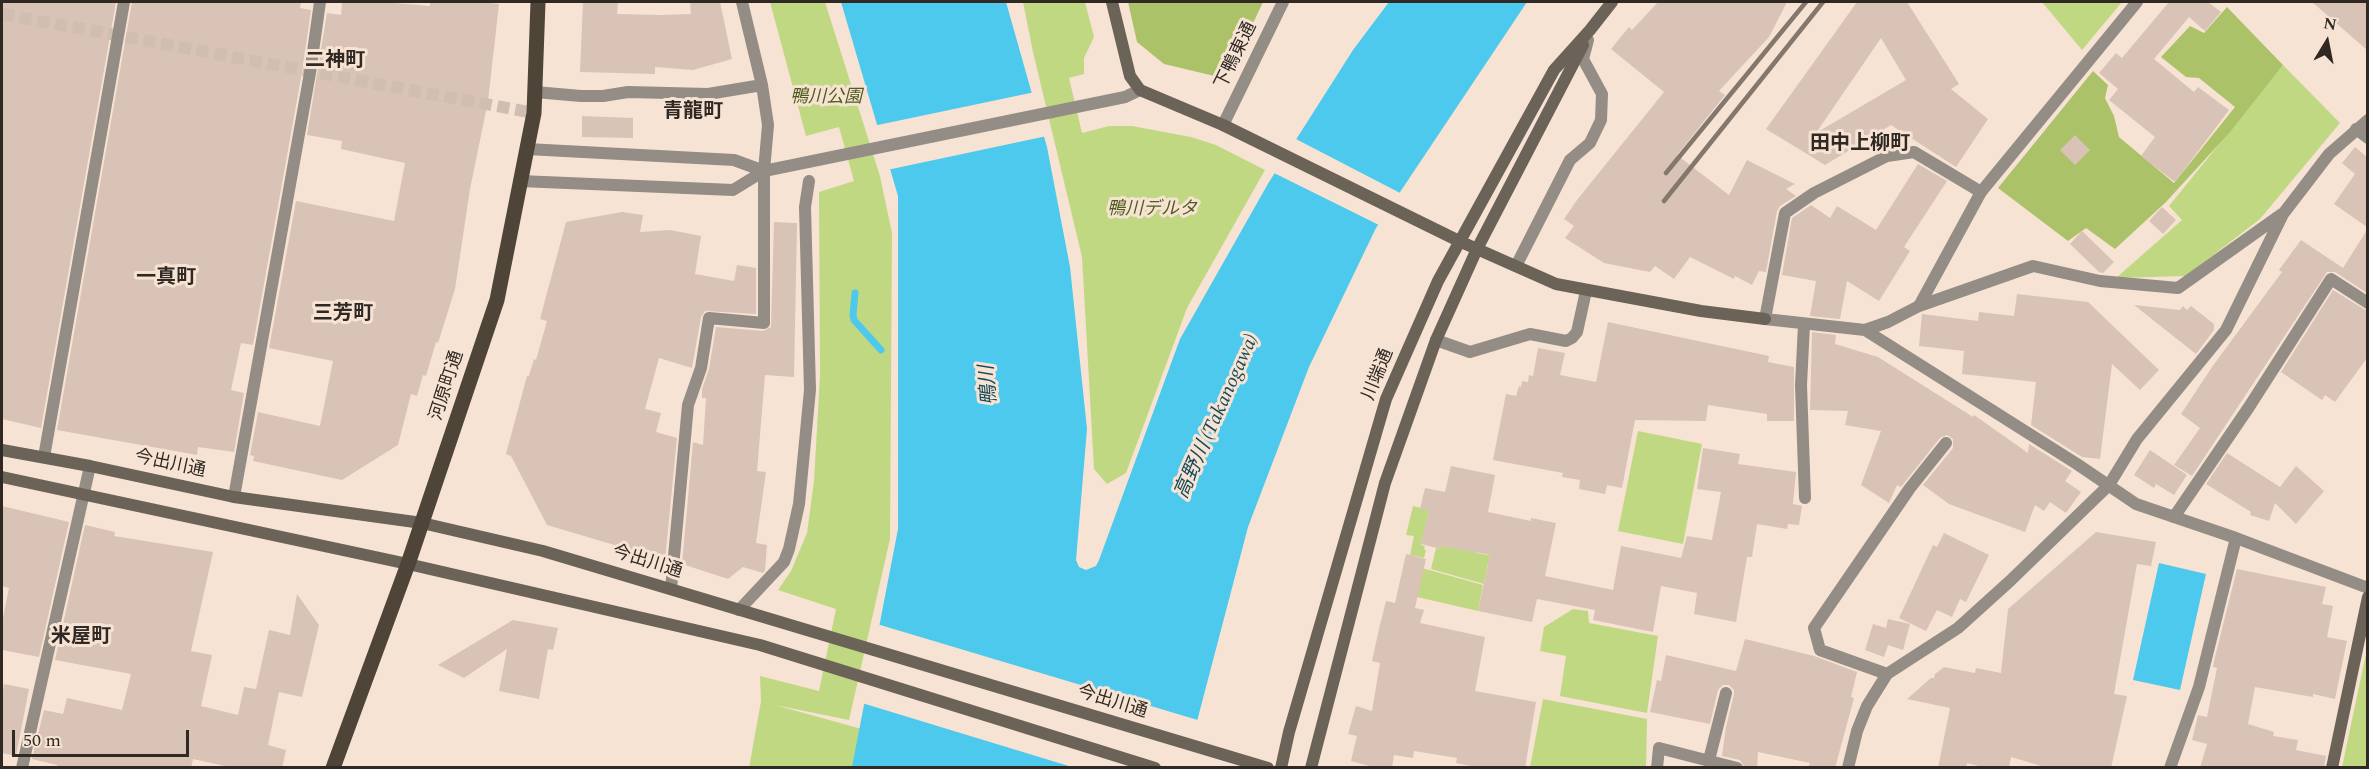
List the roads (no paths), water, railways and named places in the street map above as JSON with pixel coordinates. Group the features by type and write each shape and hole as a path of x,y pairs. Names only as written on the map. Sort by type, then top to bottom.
{"main road":[{"name":"河原町通","path":"333,768 408,564 497,300 534,113 538,2"}],"street":[{"path":"44,457 124,2"},
{"path":"234,497 310,73 320,2"},
{"path":"671,589 688,405 701,368 709,318 764,323 764,171 768,125 762,85 742,2"},
{"path":"1112,2 1130,76 1140,90 1223,125 1459,241 1556,284 1586,291 1701,311 1804,325 1866,330 1919,306 2033,266 2100,280 2178,288 2283,214"},
{"name":"下鴨東通","path":"1223,125 1283,2"},
{"name":"川端通","path":"1281,768 1289,732 1386,399 1438,281 1554,70 1612,2"},
{"path":"1919,306 1981,192 2138,2"},
{"path":"1516,266 1570,160 1590,143 1601,120 1602,94 1583,59 1590,30"},
{"name":"川端通","path":"1311,768 1385,483 1436,340 1477,249 1590,30"},
{"path":"535,92 581,96 603,96 628,92 708,94 762,85"},
{"path":"520,181 733,190 764,171 1125,97 1140,90"},
{"path":"1848,768 1857,731 1887,674 1958,628 2109,485 2137,439 2226,330 2283,214 2329,154 2367,120"},
{"path":"2356,129 2367,138"},
{"path":"527,149 734,160 764,171"},
{"path":"1765,319 1785,213 1814,193 1887,156 1914,152 1981,192"},
{"path":"739,610 783,562 789,549 799,504 810,390 805,207 809,181"},
{"path":"2175,517 2331,279 2367,303"},
{"path":"1436,340 1470,352 1530,334 1566,341 1577,332 1586,291"},
{"path":"1804,325 1801,385 1805,498"},
{"path":"1866,330 2136,504 2236,538 2367,588"},
{"path":"1887,674 1820,650 1814,628 1910,488 1946,443"},
{"name":"今出川通","path":"2,450 234,497 422,523 543,551 1268,768"},
{"path":"22,768 90,466"},
{"path":"2,477 408,564 760,645 1155,768"},
{"path":"2170,768 2199,687 2236,538"},
{"path":"2332,768 2367,597"},
{"path":"1709,760 1726,693"},
{"path":"1657,768 1659,748 1737,768"}],"water":[{"path":"841,2 1006,2 1047,147 1070,267 1087,429 1076,560 1079,567 1086,570 1096,566 1099,560 1180,339 1269,182 1353,50 1389,2 1527,2 1376,228 1309,367 1248,527 1185,767 852,767 898,529 898,196"},
{"path":"2159,563 2206,574 2180,690 2133,680"}],"waterway":[{"path":"855,293 854,320 881,350"}],"tunnel":[{"path":"2,14 534,113"}],"railway":[{"path":"1666,173 1806,2"},
{"path":"1664,201 1823,2"}],"district":[{"name":"二神町","path":"335,62"},
{"name":"青龍町","path":"693,113"},
{"name":"田中上柳町","path":"1860,145"},
{"name":"一真町","path":"166,279"},
{"name":"三芳町","path":"343,315"},
{"name":"米屋町","path":"81,638"}],"park label":[{"name":"鴨川公園","path":"826,98"},
{"name":"鴨川デルタ","path":"1152,210"}],"water label":[{"name":"鴨川","path":"990,385"},
{"name":"高野川 (Takanogawa)","path":"1218,417"}]}
